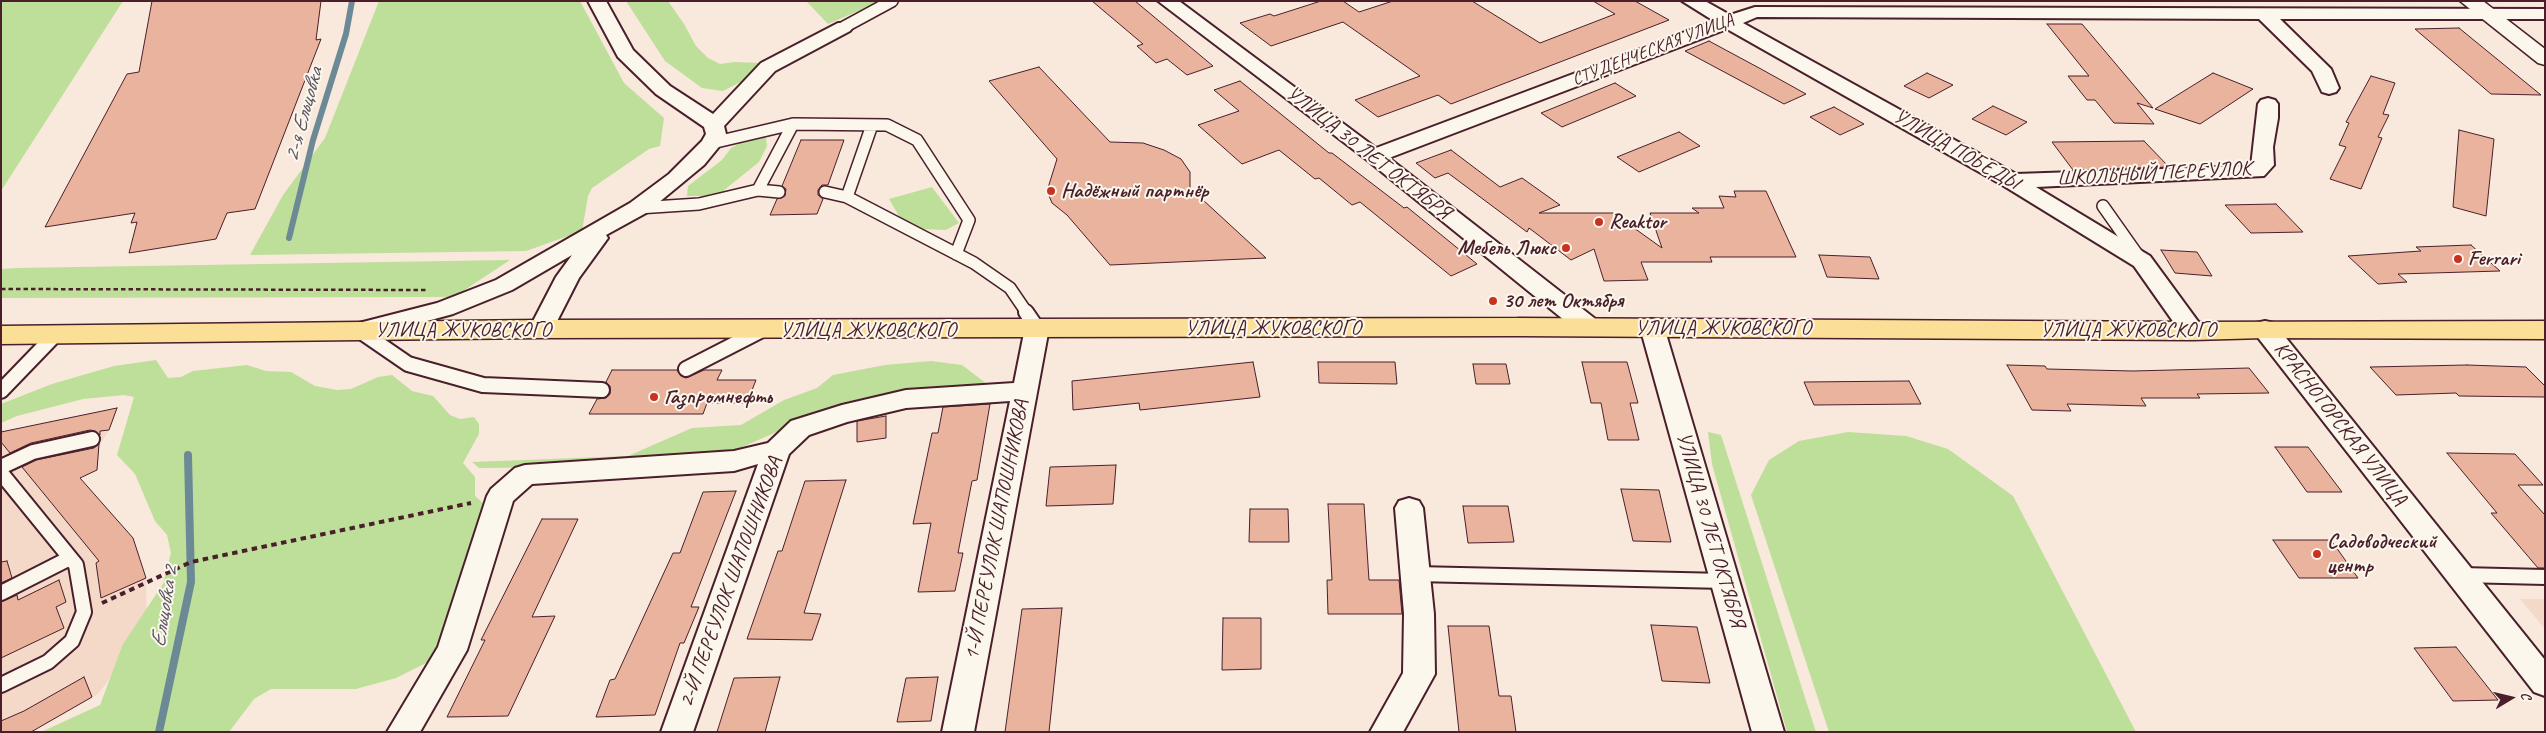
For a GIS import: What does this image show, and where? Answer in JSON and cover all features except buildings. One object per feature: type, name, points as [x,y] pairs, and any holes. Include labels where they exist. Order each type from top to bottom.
[{"type":"main road","name":"УЛИЦА ЖУКОВСКОГО","points":[[1,335],[541,329],[1037,328],[1652,327],[2193,331],[2265,329],[2545,330]]},
{"type":"street","points":[[597,1],[625,53],[663,90],[698,111],[713,134]]},
{"type":"street","name":"УЛИЦА 30 ЛЕТ ОКТЯБРЯ","points":[[1167,1],[1374,156],[1589,327]]},
{"type":"street","name":"УЛИЦА ПОБЕДЫ","points":[[1690,1],[2012,181],[2142,261],[2193,331]]},
{"type":"street","points":[[2478,7],[2545,59]]},
{"type":"street","name":"СТУДЕНЧЕСКАЯ УЛИЦА","points":[[1374,156],[1755,12],[2265,14],[2478,7],[2545,14]]},
{"type":"street","points":[[2265,14],[2321,69],[2329,88]]},
{"type":"street","points":[[360,331],[445,309],[504,285],[606,229],[677,179],[697,161],[713,134],[768,67],[844,27]]},
{"type":"street","name":"ШКОЛЬНЫЙ ПЕРЕУЛОК","points":[[2012,181],[2257,172],[2263,165],[2268,104]]},
{"type":"street","points":[[541,329],[568,277],[589,246],[606,229]]},
{"type":"street","name":"УЛИЦА 30 ЛЕТ ОКТЯБРЯ","points":[[1652,327],[1768,732]]},
{"type":"street","name":"1-Й ПЕРЕУЛОК ШАПОШНИКОВА","points":[[958,732],[1037,328]]},
{"type":"street","name":"КРАСНОГОРСКАЯ УЛИЦА","points":[[2265,329],[2545,684]]},
{"type":"street","name":"2-Й ПЕРЕУЛОК ШАПОШНИКОВА","points":[[677,732],[777,450],[800,428],[842,414],[906,399],[1025,391]]},
{"type":"street","points":[[403,732],[452,650],[500,496],[525,475],[638,469],[734,461],[777,450]]},
{"type":"street","points":[[1386,732],[1419,674],[1419,614],[1409,508]]},
{"type":"lane","points":[[844,27],[892,1]]},
{"type":"lane","points":[[758,190],[793,124]]},
{"type":"lane","points":[[713,134],[793,124],[887,125],[917,140],[969,220],[956,254]]},
{"type":"lane","points":[[847,197],[872,125]]},
{"type":"lane","points":[[638,208],[699,204],[758,190],[779,192]]},
{"type":"lane","points":[[825,192],[847,197],[974,263],[1010,288],[1037,328]]},
{"type":"lane","points":[[2103,206],[2142,261]]},
{"type":"lane","points":[[686,370],[762,330]]},
{"type":"lane","points":[[360,331],[408,364],[483,385],[602,390]]},
{"type":"lane","points":[[1,391],[55,335]]},
{"type":"lane","points":[[1,468],[33,452],[92,439]]},
{"type":"lane","points":[[1,473],[76,565],[84,612],[72,641],[48,662],[1,685]]},
{"type":"lane","points":[[1,593],[70,558]]},
{"type":"lane","points":[[1416,574],[1725,581]]},
{"type":"lane","points":[[2459,575],[2545,577]]},
{"type":"path","points":[[1,289],[434,290]]},
{"type":"path","points":[[84,612],[191,562],[500,496]]},
{"type":"shaded area","points":[[117,408],[109,430],[99,446],[97,470],[80,478],[133,538],[146,578],[147,630],[98,694],[31,732],[1,732],[1,432]]},
{"type":"shaded area","points":[[2520,599],[2545,599],[2545,629]]},
{"type":"green space","points":[[1,1],[123,1],[1,191]]},
{"type":"green space","points":[[379,1],[580,1],[624,83],[664,118],[660,146],[649,149],[592,188],[588,196],[582,231],[526,251],[250,255],[283,195],[325,138]]},
{"type":"green space","points":[[626,1],[668,1],[696,46],[708,58],[720,64],[734,62],[761,63],[756,74],[723,91],[702,88],[665,61]]},
{"type":"green space","points":[[806,1],[881,1],[828,24]]},
{"type":"green space","points":[[766,137],[767,146],[759,162],[723,191],[705,196],[687,196],[688,186],[722,160],[731,148],[742,142]]},
{"type":"green space","points":[[932,187],[959,223],[946,230],[921,229],[903,223],[889,199]]},
{"type":"green space","points":[[510,260],[454,297],[1,298],[1,269]]},
{"type":"green space","points":[[156,360],[168,378],[181,377],[193,371],[247,365],[266,371],[291,372],[315,386],[337,390],[351,389],[378,377],[392,375],[412,391],[433,396],[450,415],[460,419],[474,417],[479,424],[479,434],[463,463],[475,477],[475,496],[483,503],[452,650],[396,678],[356,689],[271,689],[254,699],[229,732],[41,732],[100,705],[123,644],[163,584],[171,553],[167,535],[155,521],[135,474],[117,455],[134,397],[124,395],[83,399],[17,416],[1,423],[1,404],[52,384],[114,366]]},
{"type":"green space","points":[[931,361],[962,365],[987,384],[974,390],[955,392],[930,388],[893,392],[827,410],[724,455],[579,467],[479,468],[472,462],[628,456],[692,428],[741,425],[784,400],[817,388],[833,375],[885,365]]},
{"type":"green space","points":[[1708,432],[1721,435],[1816,732],[1787,732],[1712,464]]},
{"type":"green space","points":[[1848,432],[1906,436],[1948,449],[2013,496],[2136,732],[1829,732],[1751,495],[1769,460],[1799,441]]},
{"type":"waterway","name":"2-я Ельцовка","points":[[289,238],[313,140],[346,34],[352,1]]},
{"type":"waterway","name":"Ельцовка 2","points":[[159,732],[191,582],[188,455]]},
{"type":"place","name":"Надёжный партнёр","points":[[1051,191]]},
{"type":"place","name":"Reaktor","points":[[1599,222]]},
{"type":"place","name":"Мебель Люкс","points":[[1566,248]]},
{"type":"place","name":"Ferrari","points":[[2458,259]]},
{"type":"place","name":"30 лет Октября","points":[[1493,301]]},
{"type":"place","name":"Газпромнефть","points":[[654,397]]},
{"type":"place","name":"Садоводческий центр","points":[[2317,554]]}]
